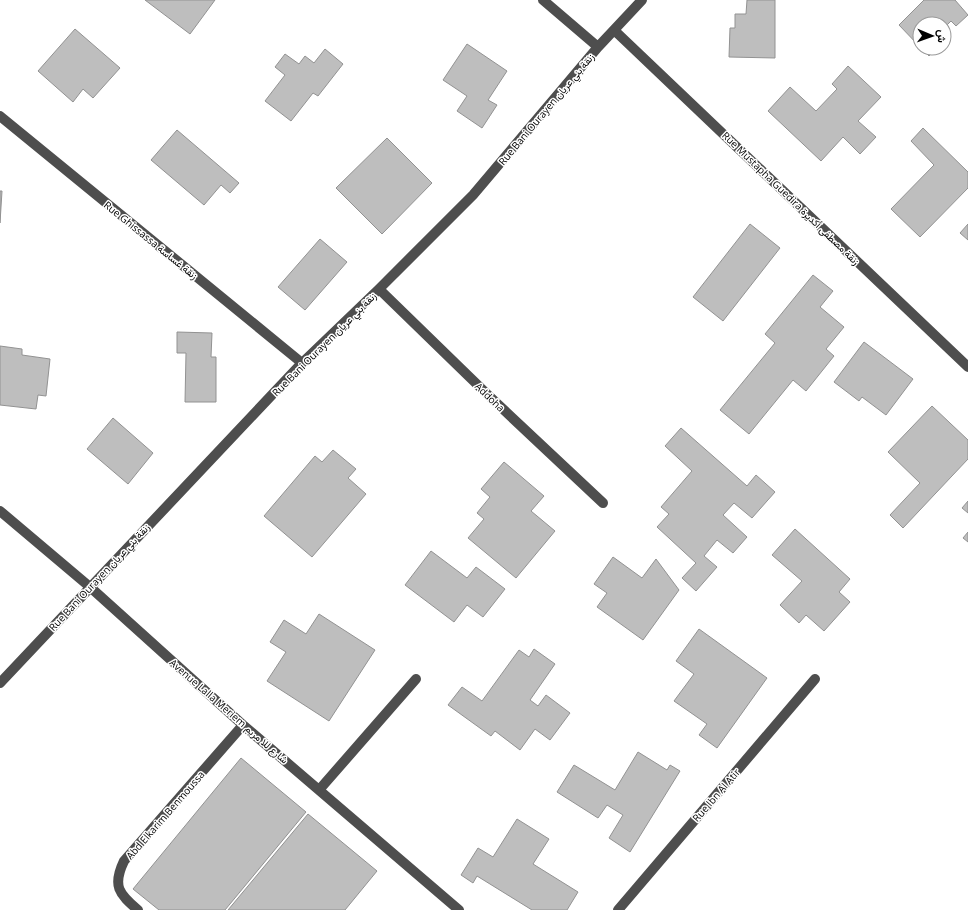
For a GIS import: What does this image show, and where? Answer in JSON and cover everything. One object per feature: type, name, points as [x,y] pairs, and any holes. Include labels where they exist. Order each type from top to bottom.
[{"type":"street","points":[[543,0],[598,47]]},
{"type":"street","name":"Rue Bani Ourayen زنقة بني عريان","points":[[0,683],[302,363],[473,195],[598,47],[642,0]]},
{"type":"street","name":"Rue Mustapha Guedira زنقة مصطفى أكديرة","points":[[614,30],[968,367]]},
{"type":"street","name":"Rue Ghissassa زنقة غساسة","points":[[0,116],[302,363]]},
{"type":"street","name":"Addoha","points":[[379,289],[488,395],[603,503]]},
{"type":"street","name":"Avenue Lalla Meriem شارع للا مريم","points":[[0,511],[90,587],[243,725],[459,910]]},
{"type":"street","points":[[319,790],[416,679]]},
{"type":"street","name":"Rue Ibn Al Atir","points":[[618,910],[815,679]]},
{"type":"street","name":"Abd Elkarim Benmoussa","points":[[138,910],[120,893],[118,886],[120,870],[124,861],[243,725]]},
{"type":"building","points":[[145,0],[215,0],[190,34]]},
{"type":"building","points":[[747,0],[775,0],[775,58],[729,57],[730,28],[735,28],[735,14],[746,14]]},
{"type":"building","points":[[924,0],[955,0],[968,15],[956,26],[952,22],[952,16],[912,16],[912,39],[899,25]]},
{"type":"building","points":[[75,29],[120,68],[93,98],[83,89],[73,102],[38,71]]},
{"type":"building","points":[[467,44],[507,71],[488,100],[497,105],[482,128],[457,111],[467,96],[443,80]]},
{"type":"building","points":[[325,49],[343,64],[318,96],[313,93],[291,121],[265,101],[285,75],[275,67],[285,54],[299,64],[305,56],[314,63]]},
{"type":"building","points":[[848,66],[881,97],[858,121],[876,137],[860,154],[843,137],[821,161],[768,111],[790,87],[816,111],[837,89],[832,84]]},
{"type":"building","points":[[923,128],[968,172],[968,188],[920,237],[891,209],[934,165],[911,141]]},
{"type":"building","points":[[177,130],[239,183],[230,193],[221,185],[204,205],[151,160]]},
{"type":"building","points":[[387,138],[432,183],[382,234],[336,188]]},
{"type":"building","points":[[0,191],[2,191],[0,223]]},
{"type":"building","points":[[750,224],[780,248],[723,321],[693,297]]},
{"type":"building","points":[[968,224],[968,240],[960,233]]},
{"type":"building","points":[[320,239],[347,262],[305,310],[278,287]]},
{"type":"building","points":[[813,275],[833,291],[820,307],[844,327],[826,349],[834,356],[806,391],[793,380],[749,434],[720,410],[775,343],[765,334]]},
{"type":"building","points":[[177,332],[212,333],[211,357],[216,357],[216,402],[185,402],[186,353],[177,353]]},
{"type":"building","points":[[864,342],[913,379],[886,415],[862,397],[859,401],[834,382]]},
{"type":"building","points":[[0,346],[22,349],[22,355],[50,359],[46,396],[38,395],[36,409],[0,405]]},
{"type":"building","points":[[932,406],[968,440],[968,459],[903,528],[890,515],[920,483],[888,452]]},
{"type":"building","points":[[113,418],[153,453],[128,484],[87,449]]},
{"type":"building","points":[[681,428],[747,486],[756,475],[775,492],[752,518],[734,503],[723,515],[747,537],[733,553],[717,540],[704,556],[717,567],[696,591],[682,578],[696,563],[657,527],[669,514],[661,507],[692,471],[665,446]]},
{"type":"building","points":[[333,450],[356,469],[348,478],[366,494],[312,557],[264,516],[315,456],[322,462]]},
{"type":"building","points":[[504,462],[544,496],[531,511],[555,531],[516,578],[468,538],[484,519],[477,513],[490,497],[481,489]]},
{"type":"building","points":[[968,501],[968,513],[962,508]]},
{"type":"building","points":[[795,529],[850,579],[839,592],[850,602],[824,631],[806,615],[799,623],[780,605],[802,581],[772,555]]},
{"type":"building","points":[[968,532],[968,542],[963,538]]},
{"type":"building","points":[[431,551],[467,578],[476,567],[505,589],[483,617],[467,605],[454,622],[405,585]]},
{"type":"building","points":[[613,557],[642,578],[656,559],[679,590],[643,640],[597,607],[607,593],[594,584]]},
{"type":"building","points":[[319,614],[375,650],[329,721],[267,681],[286,652],[270,642],[284,620],[306,634]]},
{"type":"building","points":[[699,629],[767,678],[717,748],[699,735],[707,724],[674,701],[694,674],[676,661]]},
{"type":"building","points":[[534,649],[555,664],[530,700],[538,706],[546,695],[570,713],[550,740],[535,729],[520,750],[495,731],[491,736],[448,705],[462,687],[482,701],[519,650],[529,657]]},
{"type":"building","points":[[638,752],[667,770],[670,765],[680,771],[630,852],[609,838],[623,815],[607,805],[598,818],[557,792],[574,765],[615,790]]},
{"type":"building","points":[[241,758],[306,812],[225,910],[159,910],[133,889]]},
{"type":"building","points":[[308,814],[377,871],[345,910],[228,910]]},
{"type":"building","points":[[517,819],[549,839],[533,864],[578,892],[567,910],[532,910],[477,876],[473,883],[461,875],[478,848],[493,857]]}]
